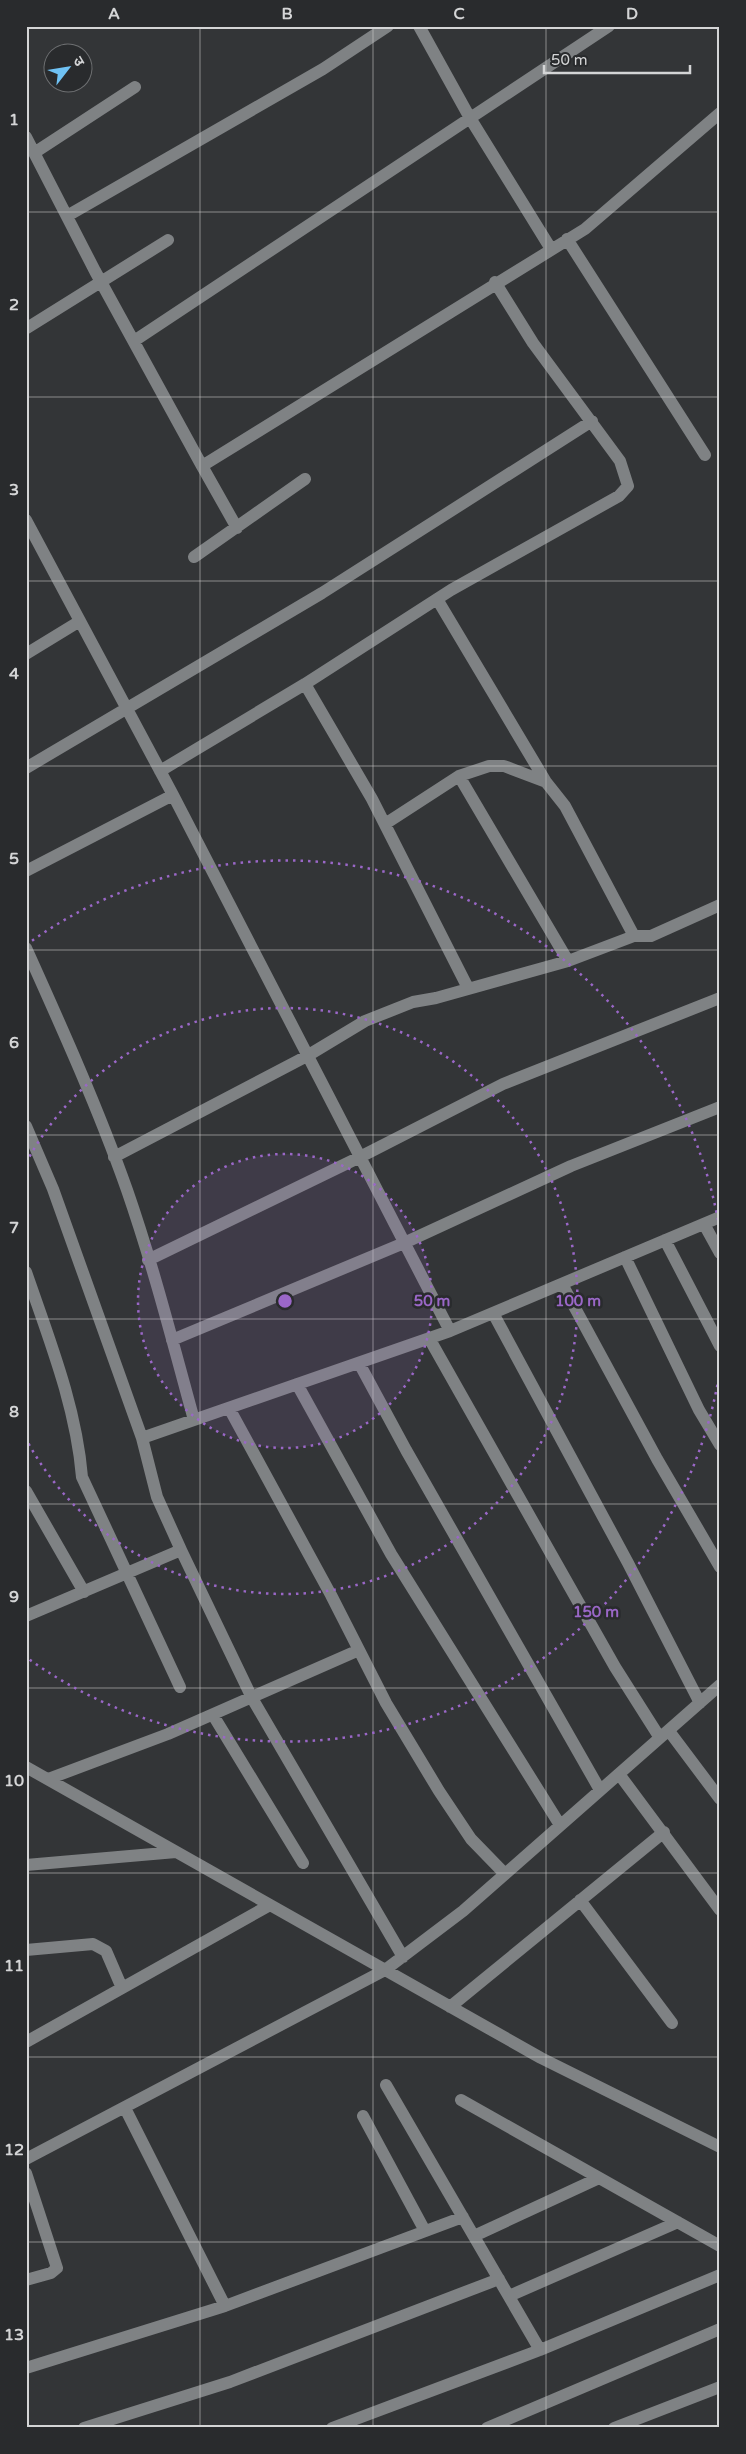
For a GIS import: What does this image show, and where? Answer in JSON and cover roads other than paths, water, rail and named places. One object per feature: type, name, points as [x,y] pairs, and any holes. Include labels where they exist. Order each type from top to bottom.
[{"type":"street","points":[[67,216],[315,74],[388,26]]},
{"type":"street","points":[[419,26],[470,118],[551,249]]},
{"type":"street","points":[[134,341],[609,26]]},
{"type":"street","points":[[34,153],[135,87]]},
{"type":"street","points":[[202,466],[495,282],[585,229],[720,113]]},
{"type":"street","points":[[26,137],[101,281],[237,528]]},
{"type":"street","points":[[27,328],[168,240]]},
{"type":"street","points":[[567,240],[705,456]]},
{"type":"street","points":[[160,771],[305,684],[437,599],[619,496],[628,486],[626,474],[620,461],[533,343],[495,282]]},
{"type":"street","points":[[26,768],[322,593],[592,421]]},
{"type":"street","points":[[194,557],[305,479]]},
{"type":"street","points":[[26,520],[173,795],[450,1332]]},
{"type":"street","points":[[437,599],[546,782],[565,806],[634,936]]},
{"type":"street","points":[[26,654],[80,621]]},
{"type":"street","points":[[305,684],[385,824],[468,988]]},
{"type":"street","points":[[385,824],[459,776],[489,766],[504,766],[546,782]]},
{"type":"street","points":[[459,776],[568,961]]},
{"type":"street","points":[[26,871],[173,795]]},
{"type":"street","points":[[114,1157],[307,1056],[365,1021],[413,1002],[436,998],[568,961],[634,936],[651,936],[720,905]]},
{"type":"street","points":[[26,948],[72,1051],[114,1157],[148,1260],[194,1420]]},
{"type":"street","points":[[148,1260],[360,1157],[503,1084],[720,998]]},
{"type":"street","points":[[172,1340],[404,1243],[571,1166],[720,1107]]},
{"type":"street","points":[[26,1126],[53,1189],[142,1438],[157,1497],[252,1698],[403,1956]]},
{"type":"street","points":[[142,1438],[450,1332],[720,1217]]},
{"type":"street","points":[[704,1224],[720,1253]]},
{"type":"street","points":[[665,1240],[720,1346]]},
{"type":"street","points":[[625,1257],[699,1410],[720,1445]]},
{"type":"street","points":[[26,1272],[73,1412],[80,1443],[82,1477],[180,1687]]},
{"type":"street","points":[[562,1284],[657,1459],[720,1567]]},
{"type":"street","points":[[493,1313],[628,1563],[700,1704]]},
{"type":"street","points":[[430,1338],[605,1650],[664,1734],[720,1800]]},
{"type":"street","points":[[359,1363],[406,1450],[600,1790]]},
{"type":"street","points":[[297,1384],[392,1554],[560,1825]]},
{"type":"street","points":[[229,1408],[386,1703],[438,1791],[471,1839],[505,1874]]},
{"type":"street","points":[[26,1491],[84,1592]]},
{"type":"street","points":[[26,1616],[182,1550]]},
{"type":"street","points":[[26,1779],[44,1777],[168,1734],[359,1650]]},
{"type":"street","points":[[26,2160],[385,1970],[463,1911],[664,1734],[718,1689]]},
{"type":"street","points":[[213,1715],[303,1863]]},
{"type":"street","points":[[26,1767],[541,2058],[720,2147]]},
{"type":"street","points":[[619,1774],[664,1832],[720,1910]]},
{"type":"street","points":[[450,2007],[664,1832]]},
{"type":"street","points":[[26,1865],[176,1852]]},
{"type":"street","points":[[580,1900],[672,2022]]},
{"type":"street","points":[[26,2042],[270,1905]]},
{"type":"street","points":[[26,1950],[93,1944],[106,1951],[122,1988]]},
{"type":"street","points":[[386,2085],[540,2350]]},
{"type":"street","points":[[460,2100],[720,2246]]},
{"type":"street","points":[[125,2108],[225,2306]]},
{"type":"street","points":[[363,2116],[425,2231]]},
{"type":"street","points":[[26,2173],[31,2198],[57,2268],[51,2273],[26,2280]]},
{"type":"street","points":[[474,2236],[600,2178]]},
{"type":"street","points":[[26,2368],[225,2306],[463,2217]]},
{"type":"street","points":[[509,2296],[678,2222]]},
{"type":"street","points":[[332,2428],[540,2350],[720,2275]]},
{"type":"street","points":[[84,2428],[230,2382],[499,2279]]},
{"type":"street","points":[[487,2428],[720,2329]]},
{"type":"street","points":[[614,2428],[720,2387]]}]
